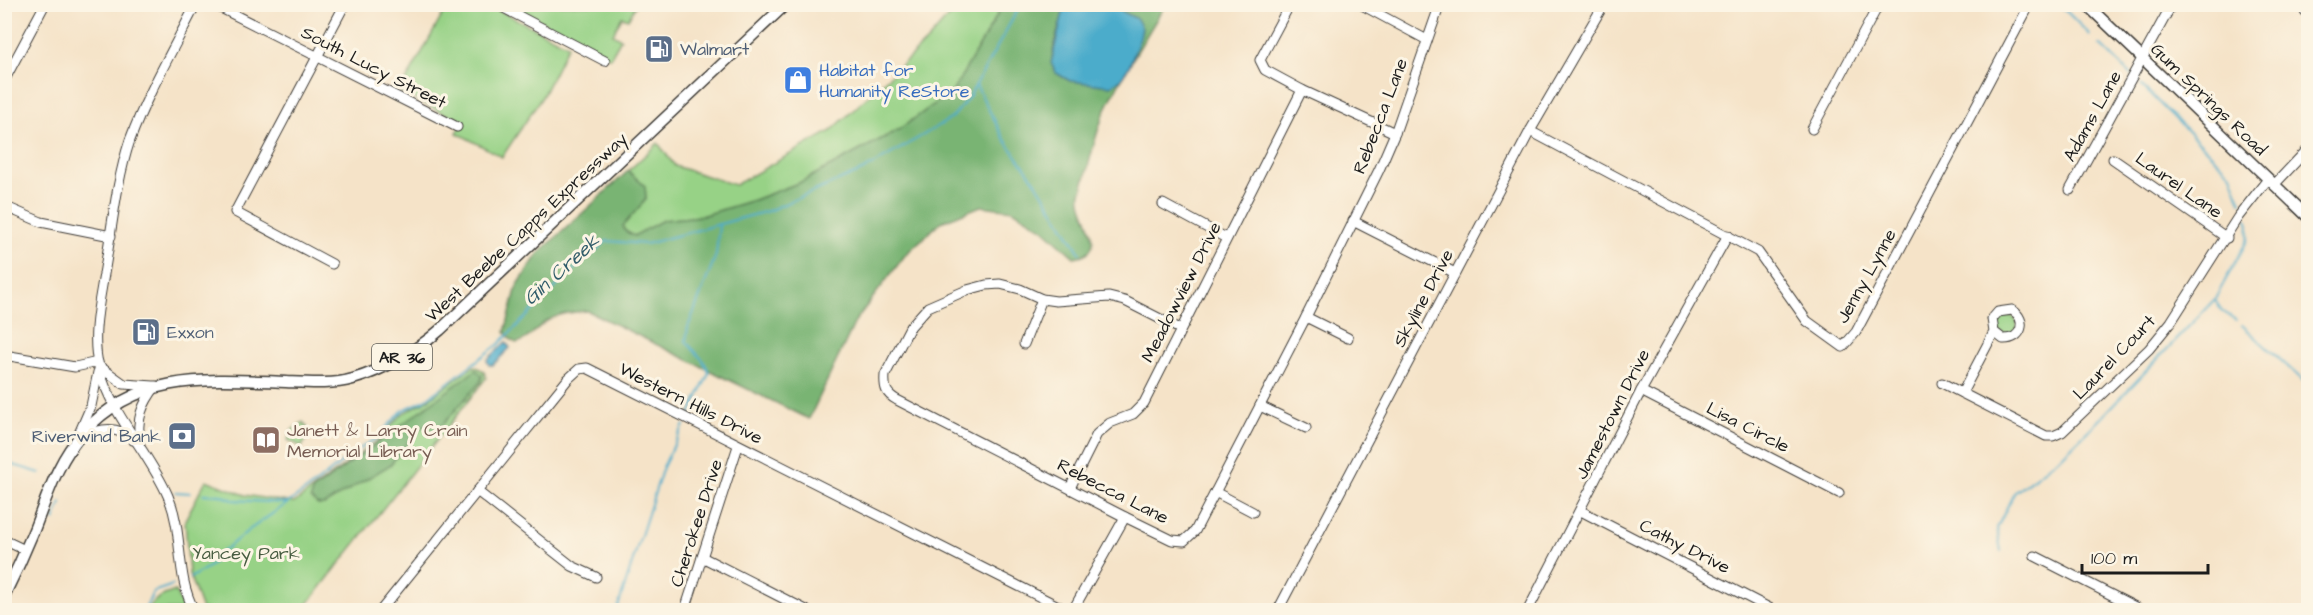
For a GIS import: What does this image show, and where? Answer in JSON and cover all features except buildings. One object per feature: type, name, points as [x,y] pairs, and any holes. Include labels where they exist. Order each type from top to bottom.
[{"type":"main road","name":"West Beebe Capps Expressway","points":[[4,596],[60,468],[74,443],[93,423],[115,406],[156,386],[207,379],[319,384],[353,379],[407,355],[440,330],[786,4]]},
{"type":"main road","name":"Gum Springs Road","points":[[2086,4],[2308,216]]},
{"type":"street","points":[[4,81],[45,4]]},
{"type":"street","points":[[74,443],[91,406],[98,364],[97,322],[120,181],[130,140],[196,4]]},
{"type":"street","name":"South Lucy Street","points":[[213,4],[457,126]]},
{"type":"street","points":[[332,264],[235,212],[345,4]]},
{"type":"street","points":[[496,4],[605,61]]},
{"type":"street","points":[[1290,4],[1260,60],[1265,70],[1302,90],[1395,133]]},
{"type":"street","points":[[1360,4],[1427,40]]},
{"type":"street","name":"Rebecca Lane","points":[[1180,329],[1125,301],[1109,297],[1056,301],[1042,299],[1000,284],[967,290],[928,307],[910,327],[885,375],[884,384],[891,396],[1125,517],[1172,540],[1184,541],[1195,531],[1260,406],[1395,133],[1440,4]]},
{"type":"street","name":"Skyline Drive","points":[[1278,610],[1530,131],[1604,4]]},
{"type":"street","points":[[1812,129],[1879,4]]},
{"type":"street","name":"Jenny Lynne","points":[[1530,131],[1758,252],[1807,321],[1844,347],[1856,332],[2030,4]]},
{"type":"street","name":"Adams Lane","points":[[2070,190],[2172,4]]},
{"type":"street","points":[[2299,4],[2308,14]]},
{"type":"street","name":"Meadowview Drive","points":[[1070,488],[1097,434],[1110,423],[1133,414],[1144,403],[1302,90]]},
{"type":"street","name":"Laurel Court","points":[[1942,383],[2046,436],[2054,436],[2062,432],[2149,349],[2177,315],[2238,217],[2271,182],[2308,149]]},
{"type":"street","name":"Laurel Lane","points":[[2113,159],[2227,238]]},
{"type":"street","points":[[1163,204],[1226,238]]},
{"type":"street","points":[[4,206],[41,222],[111,236]]},
{"type":"street","points":[[1353,220],[1455,273]]},
{"type":"street","name":"Jamestown Drive","points":[[1528,610],[1641,391],[1728,235]]},
{"type":"street","points":[[1024,344],[1042,299]]},
{"type":"street","points":[[1306,317],[1348,338]]},
{"type":"street","points":[[1962,393],[1994,332]]},
{"type":"street","points":[[4,355],[75,367],[98,364],[124,384],[140,387],[156,386]]},
{"type":"street","points":[[98,364],[115,406],[168,494],[174,512],[183,584],[194,610]]},
{"type":"street","name":"Western Hills Drive","points":[[381,610],[568,379],[579,369],[587,368],[1066,610]]},
{"type":"street","points":[[142,450],[138,433],[139,415],[156,386]]},
{"type":"street","name":"Lisa Circle","points":[[1641,391],[1839,492]]},
{"type":"street","points":[[1260,406],[1305,428]]},
{"type":"street","points":[[74,443],[92,432],[114,429],[129,435],[142,450]]},
{"type":"street","name":"Cherokee Drive","points":[[685,610],[738,446]]},
{"type":"street","points":[[477,491],[572,566],[596,577]]},
{"type":"street","points":[[1215,492],[1253,512]]},
{"type":"street","name":"Cathy Drive","points":[[1581,511],[1773,610]]},
{"type":"street","points":[[1073,610],[1125,517]]},
{"type":"street","points":[[4,540],[25,550]]},
{"type":"street","points":[[2035,556],[2141,610]]},
{"type":"street","points":[[702,557],[806,610]]},
{"type":"green space","points":[[448,5],[488,5],[568,45],[542,97],[502,157],[457,133],[460,121],[400,92]]},
{"type":"green space","points":[[509,5],[636,5],[628,19],[622,17],[613,34],[621,39],[610,58]]},
{"type":"green space","points":[[959,5],[1003,5],[953,91],[898,130],[801,182],[754,200],[701,216],[663,220],[634,236],[625,231],[623,226],[625,222],[646,199],[645,186],[628,171],[658,143],[675,166],[735,185],[831,131],[928,40]]},
{"type":"green space","points":[[1003,5],[1068,5],[1057,35],[1052,61],[1056,71],[1070,81],[1137,19],[1110,5],[1165,5],[1120,82],[1099,128],[1081,193],[1081,201],[1093,239],[1092,247],[1086,254],[1074,257],[1042,228],[1013,210],[981,206],[941,222],[906,254],[856,320],[809,419],[588,311],[567,313],[552,318],[521,342],[516,343],[505,332],[517,286],[538,254],[628,171],[645,186],[646,199],[623,226],[625,231],[634,236],[663,220],[701,216],[754,200],[801,182],[898,130],[953,91]]},
{"type":"green space","points":[[2007,315],[2014,318],[2017,325],[2014,332],[2007,335],[2000,332],[1997,325],[2000,318]]},
{"type":"green space","name":"Yancey Park","points":[[474,366],[484,371],[486,378],[303,610],[202,610],[189,574],[185,520],[206,480],[245,495],[294,503],[377,441],[403,413],[426,401]]},
{"type":"green space","points":[[476,370],[482,375],[481,381],[438,430],[433,431],[426,426],[420,428],[390,465],[324,505],[318,505],[311,499],[312,491]]},
{"type":"green space","points":[[303,422],[310,431],[302,447],[288,440],[292,430]]},
{"type":"green space","points":[[175,591],[184,610],[149,610],[156,600]]},
{"type":"water","points":[[1068,4],[1110,5],[1137,19],[1142,28],[1129,67],[1121,79],[1111,86],[1070,81],[1056,73],[1051,63],[1063,12]]},
{"type":"water","points":[[506,342],[510,348],[493,365],[489,365],[488,359]]},
{"type":"waterway","name":"Gin Creek","points":[[190,578],[210,566],[223,551],[249,530],[376,438],[403,410],[425,400],[499,344],[576,267],[607,241],[646,244],[768,211],[864,170],[952,118],[969,97],[1021,4]]},
{"type":"waterway","points":[[2059,4],[2090,35]]},
{"type":"waterway","points":[[2100,45],[2131,75]]},
{"type":"waterway","points":[[976,85],[1003,137],[1037,184],[1080,253]]},
{"type":"waterway","points":[[2141,85],[2231,174],[2241,202]]},
{"type":"waterway","points":[[2001,552],[1997,528],[2014,493],[2062,456],[2215,299],[2248,239],[2247,219]]},
{"type":"waterway","points":[[690,414],[709,373],[702,360],[686,341],[688,327],[716,255],[719,225]]},
{"type":"waterway","points":[[2215,299],[2222,311],[2236,320]]},
{"type":"waterway","points":[[2242,325],[2308,385]]},
{"type":"waterway","points":[[617,610],[663,467],[684,425]]},
{"type":"waterway","points":[[4,462],[40,473]]},
{"type":"waterway","points":[[176,492],[191,493]]},
{"type":"waterway","points":[[203,494],[221,495],[233,500],[286,503]]},
{"type":"waterway","points":[[54,520],[61,503]]},
{"type":"waterway","name":"Gin Creek","points":[[145,610],[153,592],[173,585]]},
{"type":"place","name":"Walmart","points":[[659,49]]},
{"type":"place","name":"Habitat for Humanity ReStore","points":[[798,80]]},
{"type":"place","name":"Exxon","points":[[146,332]]},
{"type":"place","name":"Riverwind Bank","points":[[182,436]]},
{"type":"place","name":"Janett & Larry Crain Memorial Library","points":[[266,440]]}]
